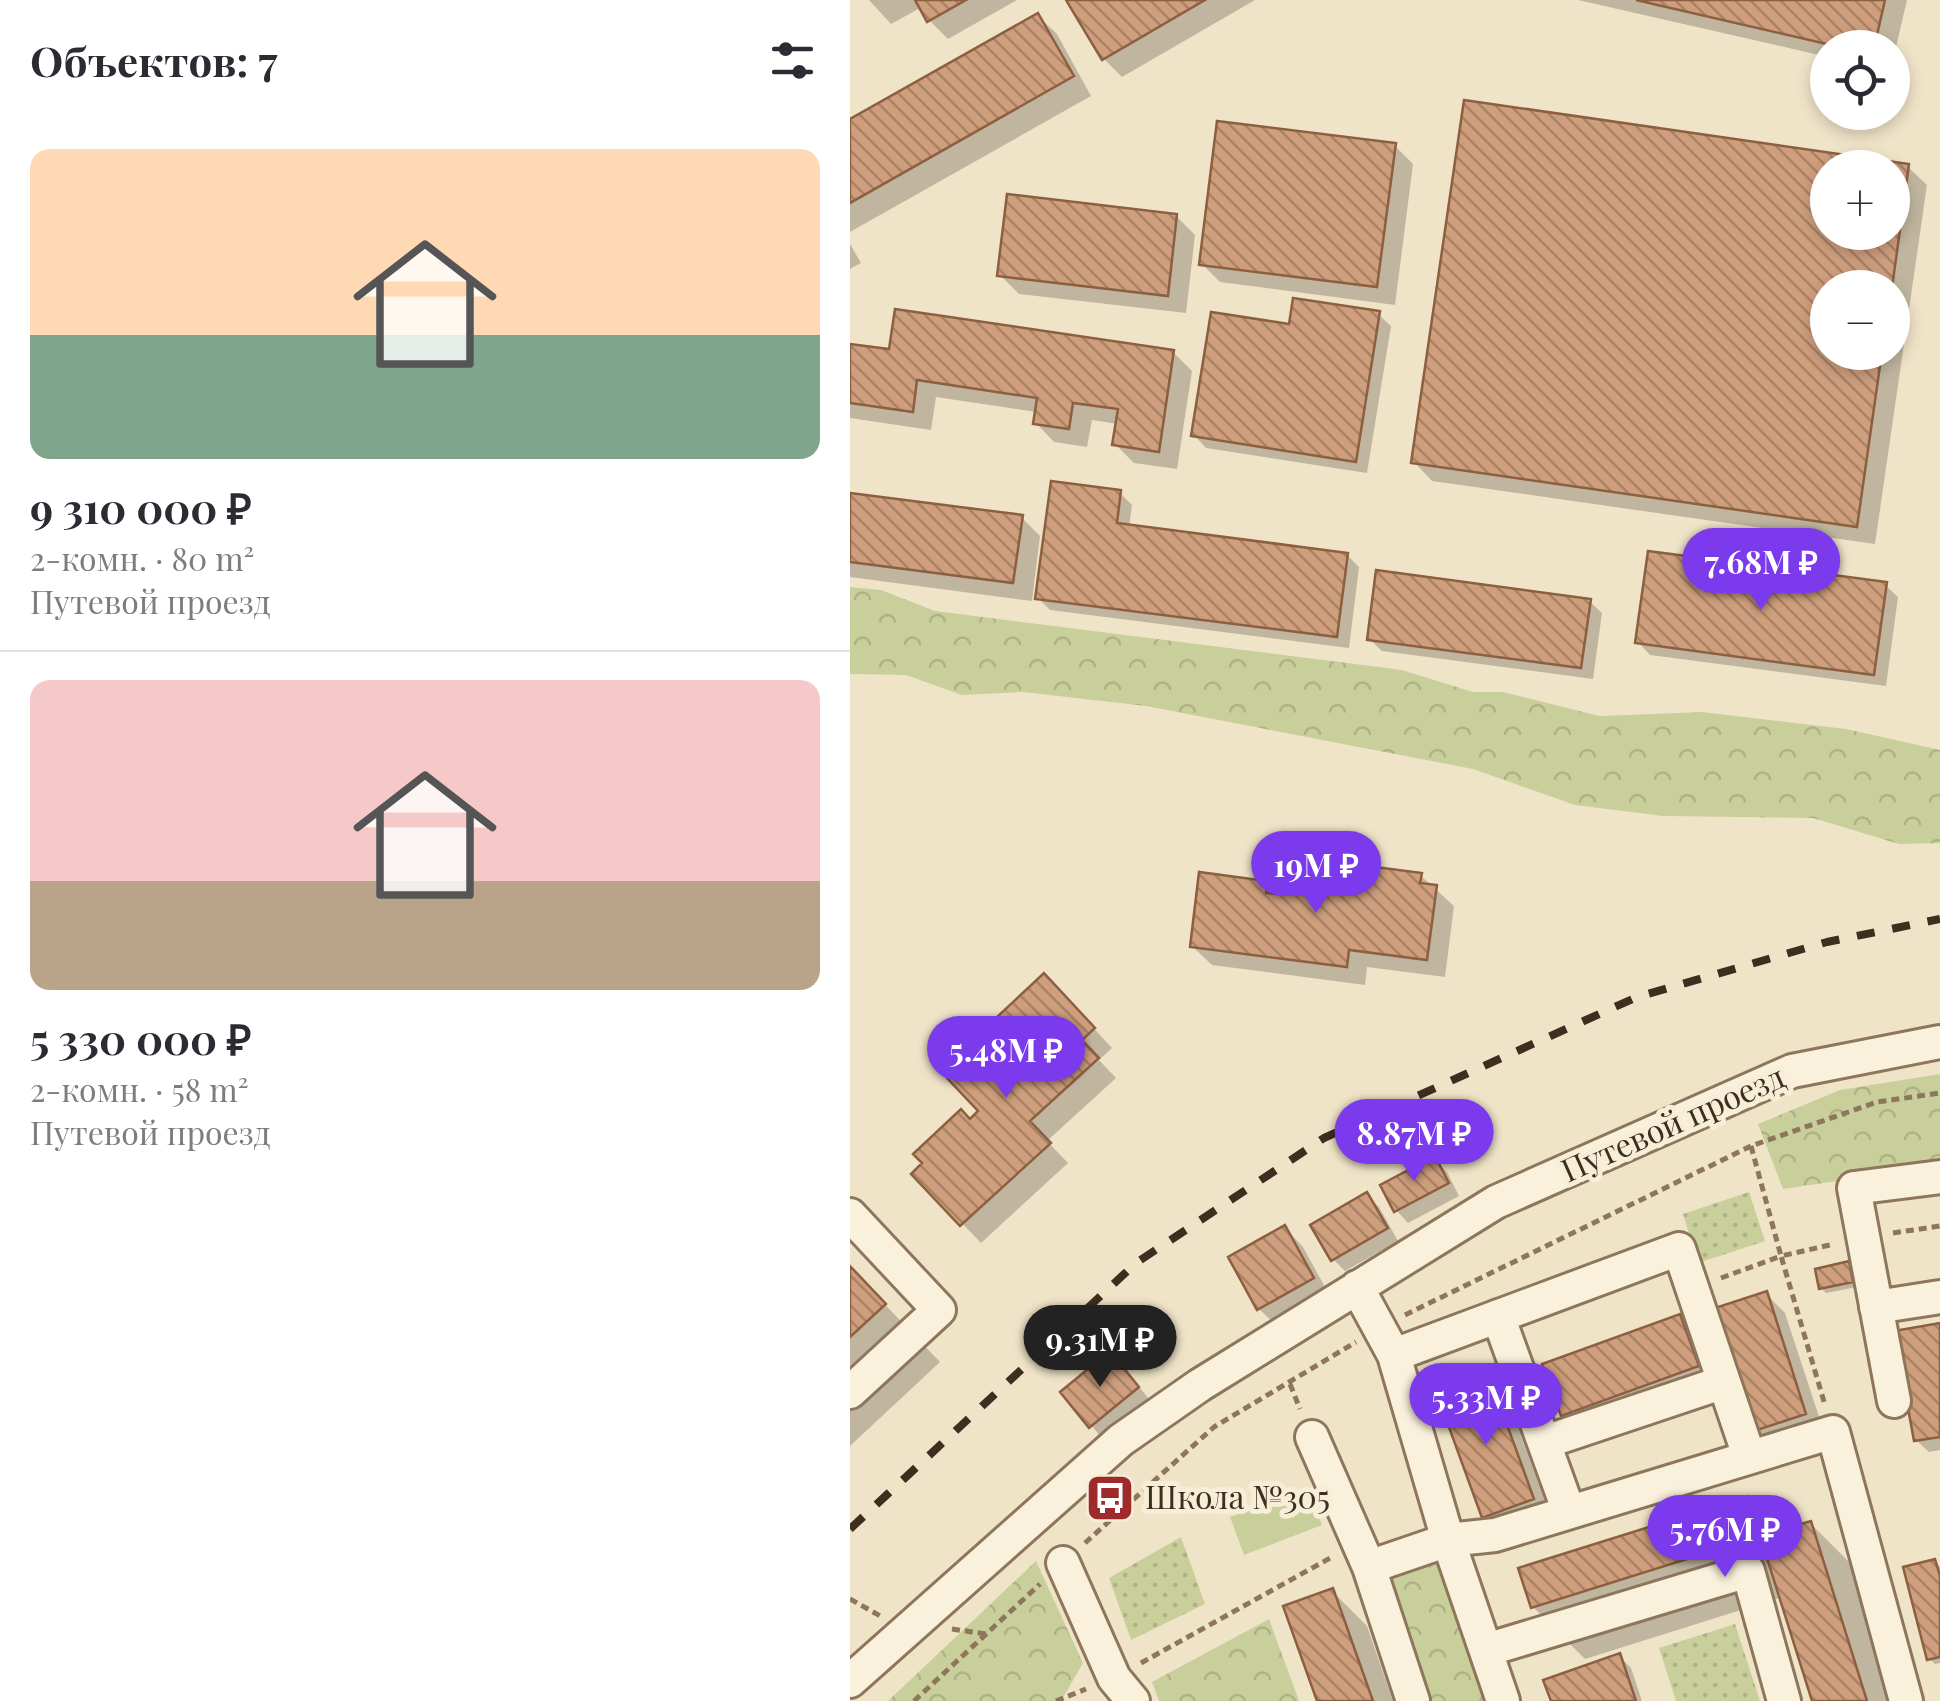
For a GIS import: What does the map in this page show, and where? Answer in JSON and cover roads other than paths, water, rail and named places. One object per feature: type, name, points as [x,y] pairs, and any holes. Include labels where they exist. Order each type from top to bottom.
[{"type":"street","name":"Путевой проезд","points":[[850,1682],[1121,1440],[1200,1385],[1496,1202],[1792,1071],[1940,1042]]},
{"type":"street","points":[[1894,1402],[1854,1188],[1940,1178]]},
{"type":"street","points":[[850,1215],[939,1310],[850,1392]]},
{"type":"street","points":[[1394,1355],[1679,1249],[1749,1456]]},
{"type":"street","points":[[1357,1286],[1394,1355],[1448,1540],[1503,1701]]},
{"type":"street","points":[[1876,1308],[1940,1297]]},
{"type":"street","points":[[1498,1316],[1569,1512]]},
{"type":"street","points":[[1545,1442],[1724,1382]]},
{"type":"street","points":[[1364,1555],[1495,1535],[1832,1432],[1906,1701]]},
{"type":"street","points":[[1312,1437],[1364,1555],[1413,1701]]},
{"type":"street","points":[[1063,1563],[1124,1689]]},
{"type":"street","points":[[1486,1650],[1748,1571],[1784,1701]]},
{"type":"railway","points":[[850,1529],[1136,1263],[1324,1138],[1637,997],[1827,942],[1940,919]]},
{"type":"place","name":"Школа №305","points":[[1110,1498]]}]
